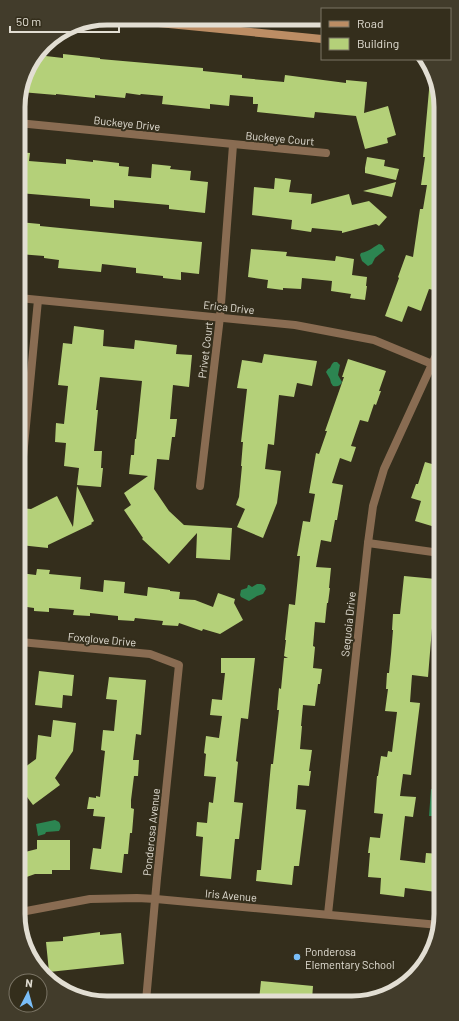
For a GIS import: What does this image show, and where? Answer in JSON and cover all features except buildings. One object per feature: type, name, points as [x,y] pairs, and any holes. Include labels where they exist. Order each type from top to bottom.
[{"type":"main road","points":[[179,25],[321,39]]},
{"type":"street","name":"Buckeye Drive","points":[[25,124],[233,145]]},
{"type":"street","name":"Buckeye Court","points":[[233,145],[326,153]]},
{"type":"street","name":"Privet Court","points":[[200,486],[220,317],[233,145]]},
{"type":"street","name":"Erica Drive","points":[[25,299],[296,325],[374,340],[432,364]]},
{"type":"street","points":[[25,436],[38,300]]},
{"type":"street","name":"Sequoia Drive","points":[[328,914],[373,506],[384,469],[434,360]]},
{"type":"street","points":[[368,543],[434,552]]},
{"type":"street","name":"Foxglove Drive","points":[[25,642],[150,654],[180,665]]},
{"type":"street","name":"Ponderosa Avenue","points":[[146,996],[180,665]]},
{"type":"street","name":"Iris Avenue","points":[[25,911],[90,899],[137,898],[433,924]]},
{"type":"shaded area","points":[[379,244],[382,245],[385,250],[375,258],[372,264],[368,266],[362,261],[360,255],[361,253]]},
{"type":"shaded area","points":[[334,362],[337,362],[340,365],[338,375],[342,382],[338,386],[333,386],[326,372]]},
{"type":"shaded area","points":[[257,584],[264,585],[266,589],[263,594],[249,601],[241,597],[241,590],[247,588],[248,585],[252,587]]},
{"type":"shaded area","points":[[431,789],[434,789],[434,816],[429,816]]},
{"type":"shaded area","points":[[55,820],[60,824],[59,831],[46,832],[45,834],[38,836],[36,824]]},
{"type":"place","name":"Ponderosa Elementary School","points":[[297,957]]}]
